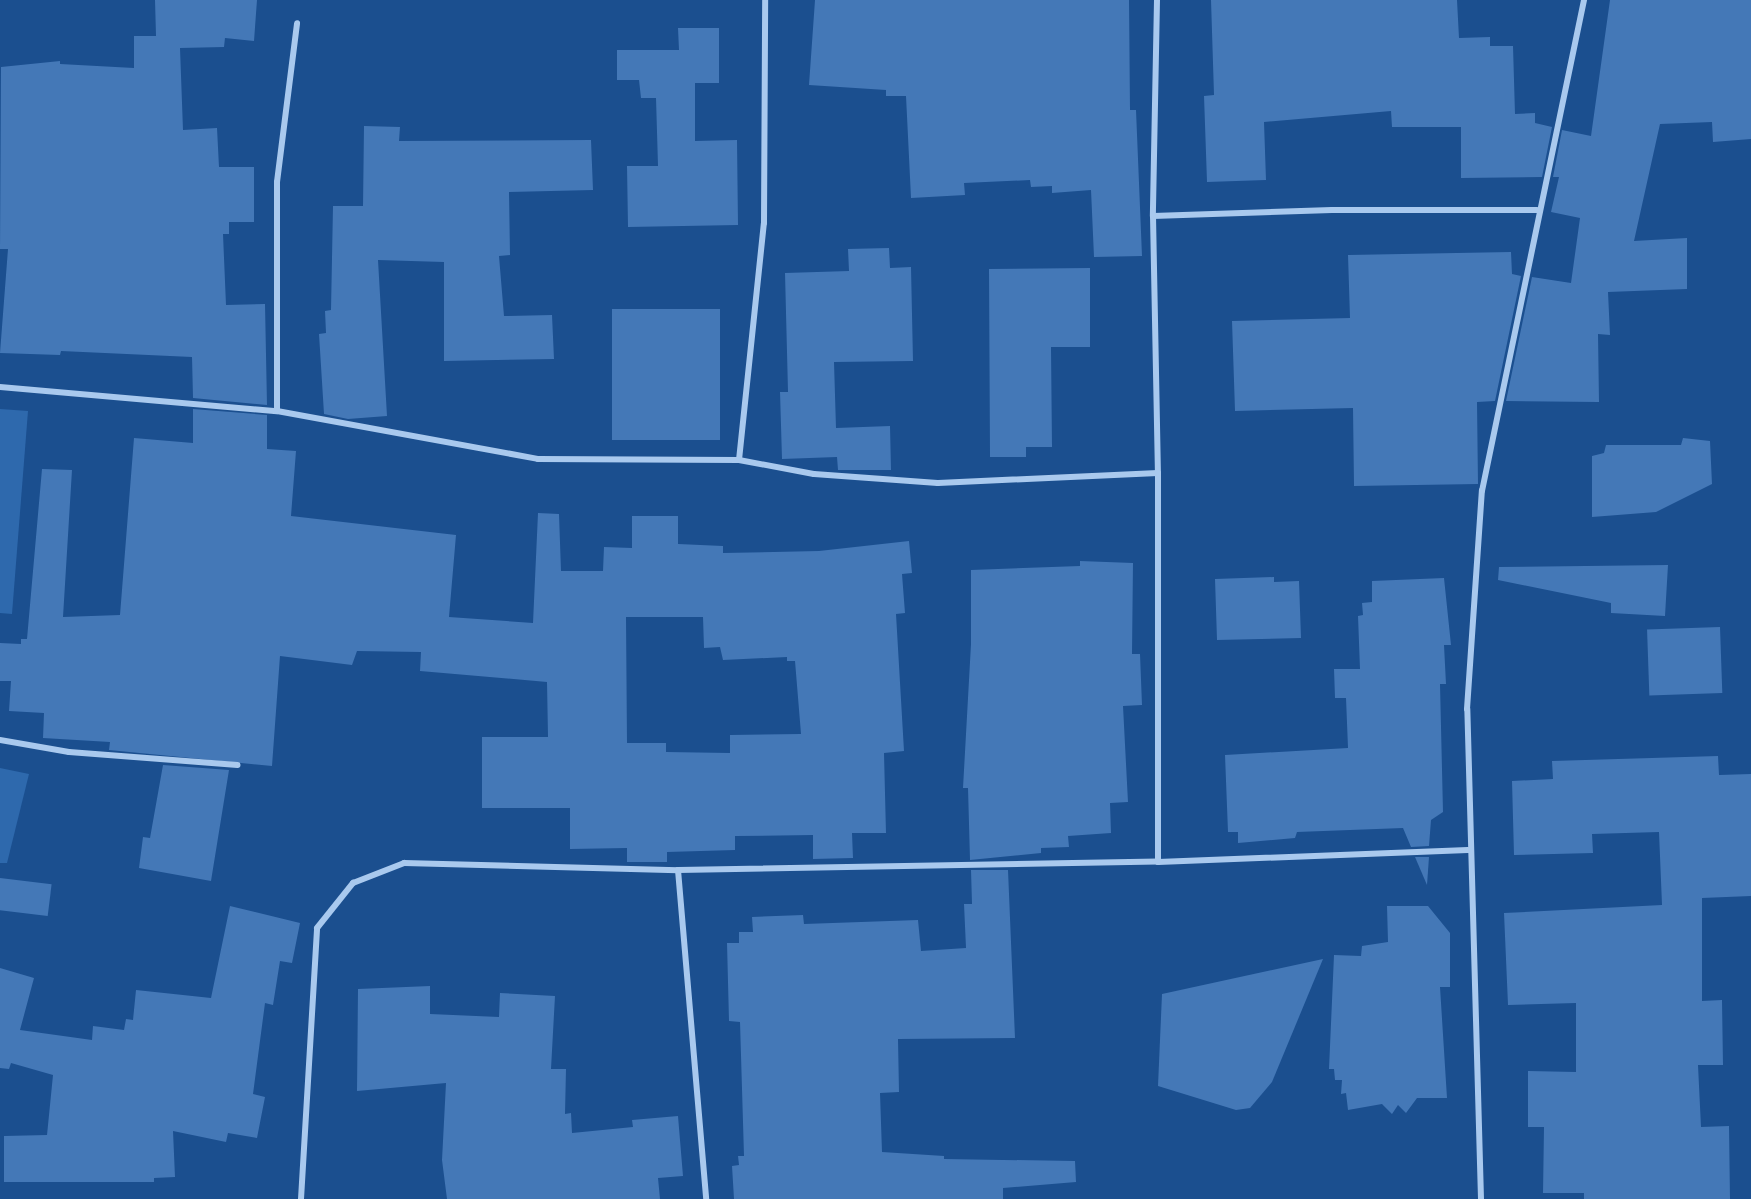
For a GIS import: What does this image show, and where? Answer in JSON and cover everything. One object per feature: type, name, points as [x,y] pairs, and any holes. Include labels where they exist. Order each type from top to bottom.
[{"type":"street","points":[[739,460],[764,223],[765,0]]},
{"type":"street","points":[[1157,0],[1153,216],[1158,473],[1158,862]]},
{"type":"street","points":[[1481,1199],[1468,850],[1467,709],[1482,491],[1537,210],[1584,0]]},
{"type":"street","points":[[277,411],[277,182],[297,23]]},
{"type":"street","points":[[1153,216],[1332,210],[1537,210]]},
{"type":"street","points":[[0,387],[277,411],[538,459],[739,460],[814,474],[938,483],[1158,473]]},
{"type":"street","points":[[0,740],[69,752],[238,765]]},
{"type":"street","points":[[301,1199],[317,928],[353,883],[404,863],[678,870],[1158,862],[1468,850]]},
{"type":"street","points":[[678,870],[706,1199]]},
{"type":"shaded area","points":[[0,409],[28,411],[12,614],[0,613]]},
{"type":"shaded area","points":[[0,768],[29,774],[7,863],[0,863]]},
{"type":"building","points":[[155,0],[257,0],[254,41],[225,38],[224,47],[180,48],[183,130],[217,128],[219,167],[254,167],[254,222],[229,222],[229,234],[223,234],[226,305],[265,304],[267,405],[193,398],[192,357],[61,351],[60,355],[0,353],[8,249],[0,249],[1,67],[60,61],[60,64],[134,68],[134,36],[156,36]]},
{"type":"building","points":[[815,0],[1129,0],[1130,110],[1136,110],[1142,256],[1094,257],[1091,190],[1052,193],[1052,186],[1031,187],[1030,180],[964,183],[965,195],[911,198],[906,96],[886,96],[886,90],[809,85]]},
{"type":"building","points":[[1211,0],[1457,0],[1459,38],[1490,37],[1490,46],[1513,46],[1515,114],[1535,113],[1535,123],[1552,127],[1542,177],[1461,178],[1461,127],[1392,127],[1391,111],[1264,122],[1266,180],[1207,182],[1204,96],[1214,95]]},
{"type":"building","points":[[1610,0],[1751,0],[1751,139],[1713,142],[1712,122],[1660,124],[1634,241],[1687,238],[1687,289],[1608,292],[1610,335],[1598,334],[1599,402],[1506,401],[1532,277],[1571,283],[1580,218],[1551,212],[1559,177],[1553,177],[1562,130],[1591,136]]},
{"type":"building","points":[[678,28],[719,28],[719,83],[695,83],[695,141],[737,140],[738,225],[628,227],[627,166],[658,166],[656,98],[641,98],[639,80],[617,80],[617,50],[679,50]]},
{"type":"building","points":[[364,126],[400,127],[399,141],[591,140],[593,190],[509,192],[510,255],[499,256],[504,316],[552,315],[554,359],[444,361],[444,262],[378,260],[387,416],[348,419],[324,414],[319,334],[326,333],[325,311],[331,310],[333,206],[363,206]]},
{"type":"building","points":[[889,248],[890,268],[911,267],[913,361],[834,362],[836,428],[890,426],[891,470],[838,470],[837,457],[782,459],[780,392],[788,392],[785,273],[849,271],[848,249]]},
{"type":"building","points":[[1511,252],[1512,274],[1521,276],[1495,401],[1477,402],[1478,484],[1354,486],[1353,408],[1235,411],[1232,321],[1350,318],[1348,255]]},
{"type":"building","points":[[1090,268],[1090,347],[1051,347],[1052,447],[1026,447],[1026,457],[990,457],[989,269]]},
{"type":"building","points":[[612,309],[720,309],[720,440],[612,440]]},
{"type":"building","points":[[193,409],[267,415],[267,449],[296,451],[291,516],[456,535],[449,617],[533,623],[538,513],[559,514],[561,571],[603,571],[604,547],[632,548],[632,516],[678,516],[678,544],[723,546],[723,553],[819,551],[909,541],[912,573],[902,574],[905,613],[896,614],[904,751],[884,753],[886,833],[852,833],[853,858],[813,859],[813,835],[735,836],[735,850],[667,852],[667,862],[627,862],[627,848],[570,849],[570,808],[482,808],[482,737],[548,737],[547,682],[420,671],[421,652],[357,651],[352,665],[280,656],[272,766],[109,750],[110,742],[43,738],[44,713],[9,711],[11,681],[0,681],[0,643],[21,644],[21,639],[27,639],[42,469],[72,470],[63,617],[120,615],[134,438],[193,443]],"holes":[[[626,617],[703,617],[704,648],[720,647],[723,660],[787,657],[787,661],[795,661],[801,734],[730,735],[730,753],[666,752],[666,743],[627,743]]]},
{"type":"building","points":[[1683,438],[1710,441],[1712,484],[1656,512],[1592,517],[1592,456],[1604,453],[1606,445],[1681,445]]},
{"type":"building","points":[[1080,561],[1133,563],[1132,654],[1140,654],[1142,705],[1123,706],[1128,802],[1110,803],[1111,833],[1068,836],[1069,847],[1041,848],[1041,853],[970,860],[968,788],[963,788],[971,644],[971,570],[1080,566]]},
{"type":"building","points":[[1668,565],[1665,616],[1611,613],[1611,603],[1498,580],[1499,567]]},
{"type":"building","points":[[1274,577],[1274,582],[1299,581],[1301,638],[1217,640],[1215,579]]},
{"type":"building","points":[[1444,578],[1451,645],[1444,645],[1446,684],[1440,684],[1443,812],[1431,820],[1429,846],[1411,847],[1403,828],[1297,832],[1295,838],[1238,843],[1238,832],[1228,832],[1225,755],[1348,748],[1346,698],[1335,698],[1334,669],[1360,669],[1358,616],[1363,615],[1362,603],[1372,602],[1372,581]]},
{"type":"building","points":[[1720,627],[1722,693],[1649,696],[1647,630]]},
{"type":"building","points":[[1718,756],[1719,775],[1751,774],[1751,896],[1702,898],[1702,1001],[1722,1000],[1723,1065],[1698,1065],[1701,1127],[1729,1126],[1730,1199],[1584,1199],[1584,1193],[1543,1193],[1544,1127],[1528,1127],[1528,1071],[1576,1072],[1576,1003],[1508,1005],[1504,913],[1662,905],[1659,832],[1592,834],[1593,853],[1514,855],[1512,781],[1553,779],[1552,761]]},
{"type":"building","points":[[163,765],[229,770],[211,881],[139,868],[143,837],[150,838]]},
{"type":"building","points":[[1415,857],[1429,857],[1427,885]]},
{"type":"building","points":[[971,870],[1008,870],[1015,1038],[898,1039],[899,1092],[880,1093],[882,1152],[944,1156],[944,1159],[1075,1161],[1076,1182],[1003,1188],[1003,1199],[734,1199],[732,1166],[739,1165],[738,1156],[744,1156],[740,1022],[729,1021],[727,943],[739,943],[739,932],[753,932],[752,917],[803,915],[804,924],[918,920],[921,951],[966,948],[964,904],[972,904]]},
{"type":"building","points":[[0,878],[52,884],[48,916],[0,910]]},
{"type":"building","points":[[230,906],[300,923],[292,963],[280,961],[273,1005],[265,1003],[253,1094],[265,1097],[257,1138],[228,1133],[226,1142],[173,1131],[175,1177],[154,1178],[154,1182],[4,1182],[4,1136],[47,1135],[53,1075],[11,1063],[9,1069],[0,1068],[0,968],[34,978],[20,1030],[92,1040],[93,1026],[124,1030],[126,1019],[133,1020],[136,990],[211,998]]},
{"type":"building","points":[[1387,906],[1428,906],[1450,933],[1450,987],[1440,987],[1447,1098],[1417,1098],[1406,1113],[1398,1105],[1392,1114],[1382,1104],[1348,1110],[1346,1093],[1341,1094],[1342,1080],[1335,1080],[1334,1069],[1329,1069],[1334,955],[1361,956],[1362,946],[1388,942]]},
{"type":"building","points":[[1323,959],[1272,1082],[1250,1108],[1236,1110],[1158,1086],[1162,994]]},
{"type":"building","points":[[430,986],[430,1014],[499,1017],[500,993],[555,996],[551,1069],[566,1069],[565,1114],[571,1113],[572,1133],[633,1127],[632,1120],[678,1116],[683,1176],[658,1178],[660,1199],[447,1199],[442,1160],[446,1083],[357,1091],[358,989]]}]
